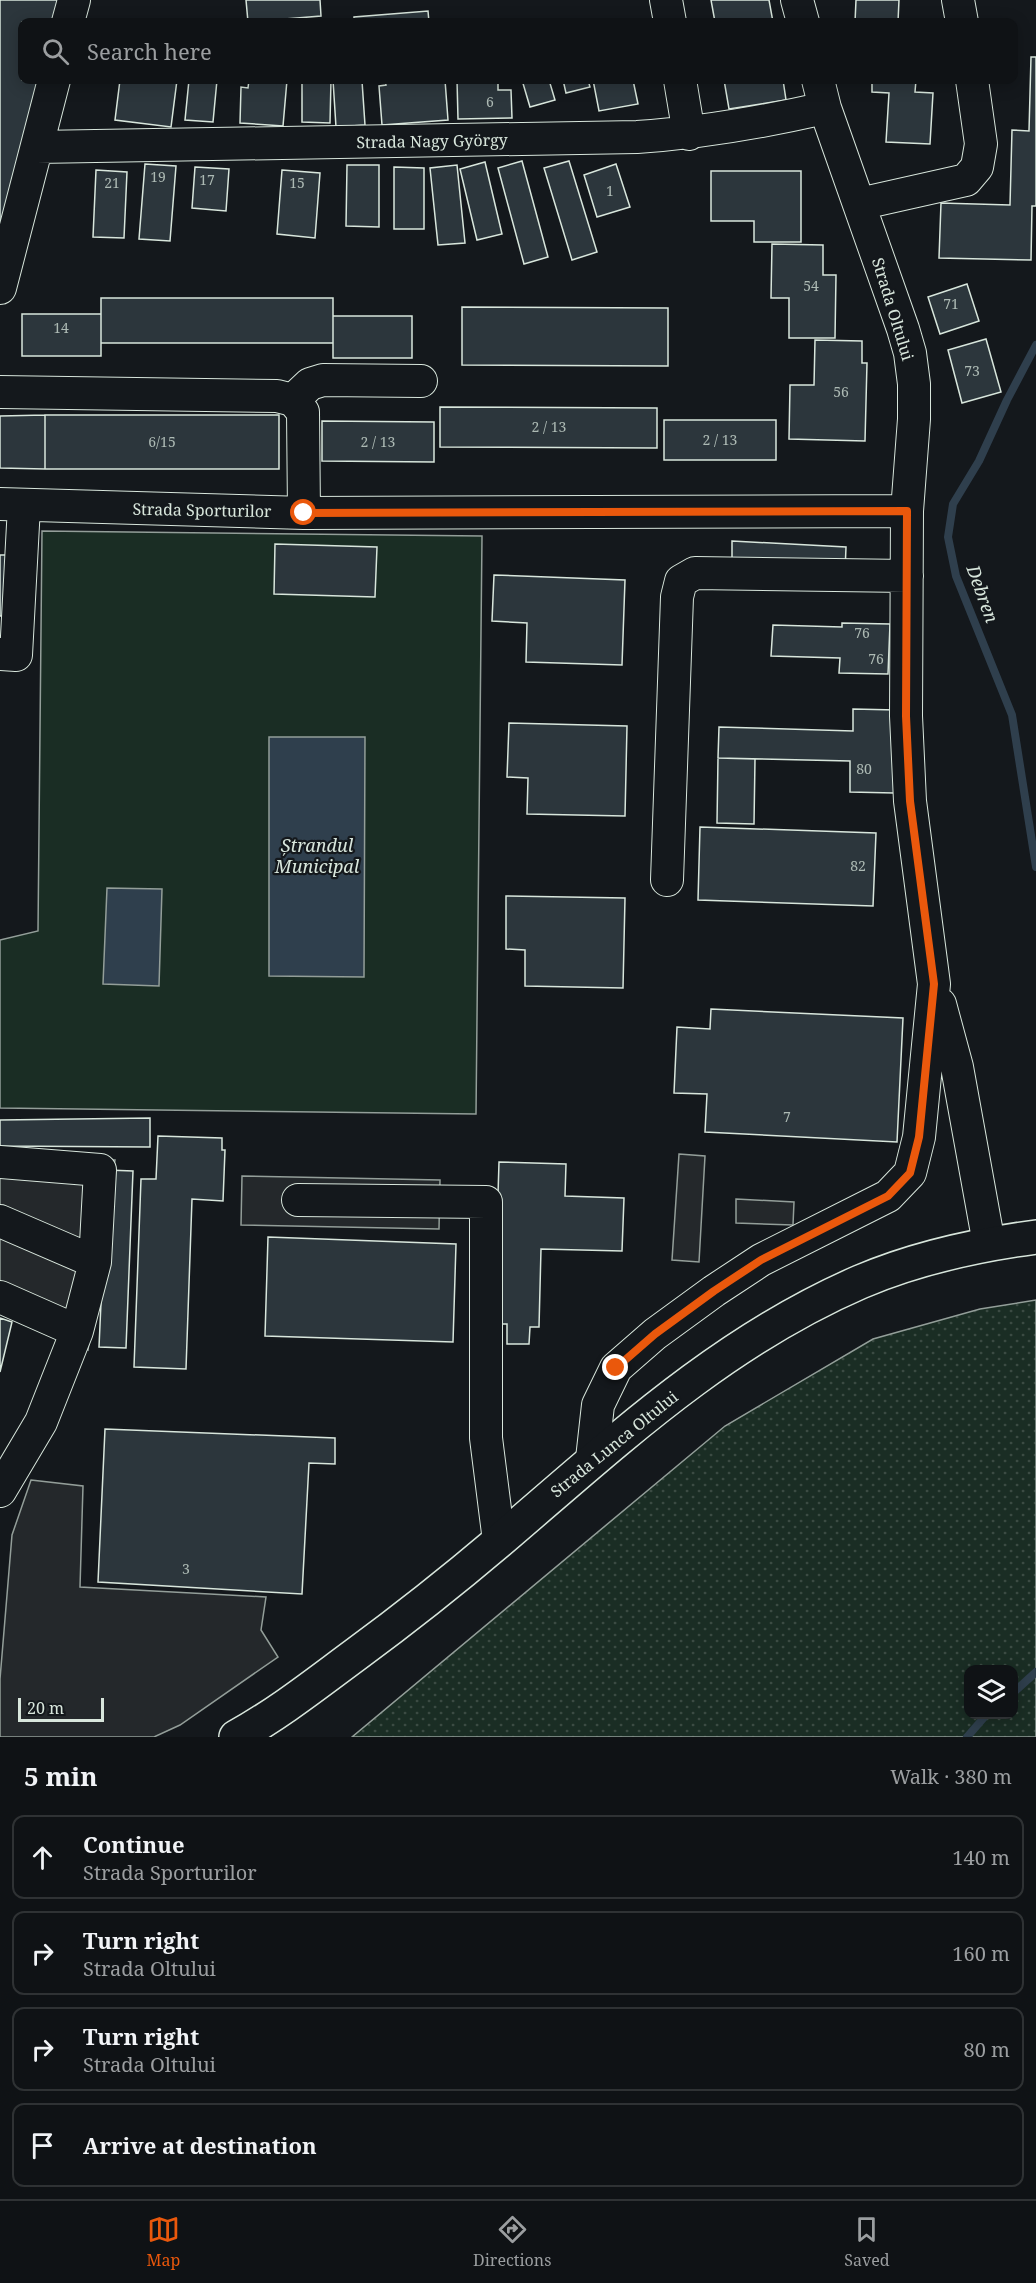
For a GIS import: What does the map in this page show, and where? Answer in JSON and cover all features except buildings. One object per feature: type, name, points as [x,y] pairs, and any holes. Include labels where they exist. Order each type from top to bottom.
[{"type":"main road","name":"Strada Lunca Oltului","points":[[236,1737],[333,1671],[396,1624],[499,1541],[592,1459],[713,1364],[793,1315],[870,1279],[921,1260],[989,1244],[1035,1237]]},
{"type":"street","points":[[69,18],[74,0]]},
{"type":"street","points":[[666,0],[669,18]]},
{"type":"street","points":[[797,0],[802,18]]},
{"type":"street","points":[[958,0],[961,18]]},
{"type":"street","points":[[0,288],[53,84]]},
{"type":"street","points":[[681,84],[689,134]]},
{"type":"street","points":[[859,204],[966,180],[977,167],[981,144],[973,84]]},
{"type":"street","name":"Strada Nagy György","points":[[37,147],[625,138],[689,134],[757,123],[822,94]]},
{"type":"street","name":"Strada Oltului","points":[[592,1459],[598,1405],[616,1368],[655,1334],[761,1260],[888,1196],[910,1173],[919,1137],[934,984],[910,801],[906,716],[907,511],[914,419],[914,384],[909,352],[822,94]]},
{"type":"street","points":[[293,400],[310,384],[323,380],[421,381]]},
{"type":"street","points":[[0,392],[277,396],[293,400],[303,412],[304,513]]},
{"type":"street","points":[[0,654],[16,655],[12,505]]},
{"type":"street","name":"Strada Sporturilor","points":[[12,505],[304,513],[907,511]]},
{"type":"street","points":[[667,880],[677,597],[681,581],[695,573],[907,576]]},
{"type":"street","points":[[934,984],[957,1067],[989,1244]]},
{"type":"street","points":[[0,1162],[100,1170],[95,1262],[77,1331],[41,1422],[0,1491]]},
{"type":"street","points":[[298,1200],[486,1202],[486,1438],[499,1541]]},
{"type":"street","points":[[0,1221],[95,1262]]},
{"type":"street","points":[[0,1297],[77,1331]]},
{"type":"green space","points":[[42,531],[482,536],[476,1114],[0,1108],[0,940],[38,931]]},
{"type":"green space","points":[[1036,1300],[1036,1737],[352,1737],[725,1426],[873,1339],[980,1309]]},
{"type":"shaded area","points":[[679,1154],[705,1156],[699,1262],[672,1260]]},
{"type":"shaded area","points":[[0,1155],[115,1160],[88,1350],[0,1307]]},
{"type":"shaded area","points":[[242,1176],[440,1180],[439,1229],[241,1225]]},
{"type":"shaded area","points":[[736,1199],[794,1202],[793,1225],[736,1223]]},
{"type":"shaded area","points":[[31,1480],[83,1486],[80,1587],[266,1597],[261,1630],[278,1657],[180,1725],[154,1737],[0,1737],[0,1679],[12,1535]]},
{"type":"water","name":"Ștrandul Municipal","points":[[269,737],[365,737],[364,977],[269,976]]},
{"type":"water","points":[[107,888],[162,889],[159,986],[103,984]]},
{"type":"waterway","name":"Debren","points":[[1036,345],[979,461],[953,504],[948,537],[956,576],[1012,715],[1036,867]]},
{"type":"waterway","name":"Debren","points":[[1018,1688],[1036,1672]]},
{"type":"waterway","name":"Debren","points":[[967,1737],[983,1719]]},
{"type":"route","points":[[304,513],[907,511],[906,716],[910,801],[934,984],[919,1137],[910,1173],[888,1196],[761,1260],[714,1291],[655,1334],[616,1368]]}]
